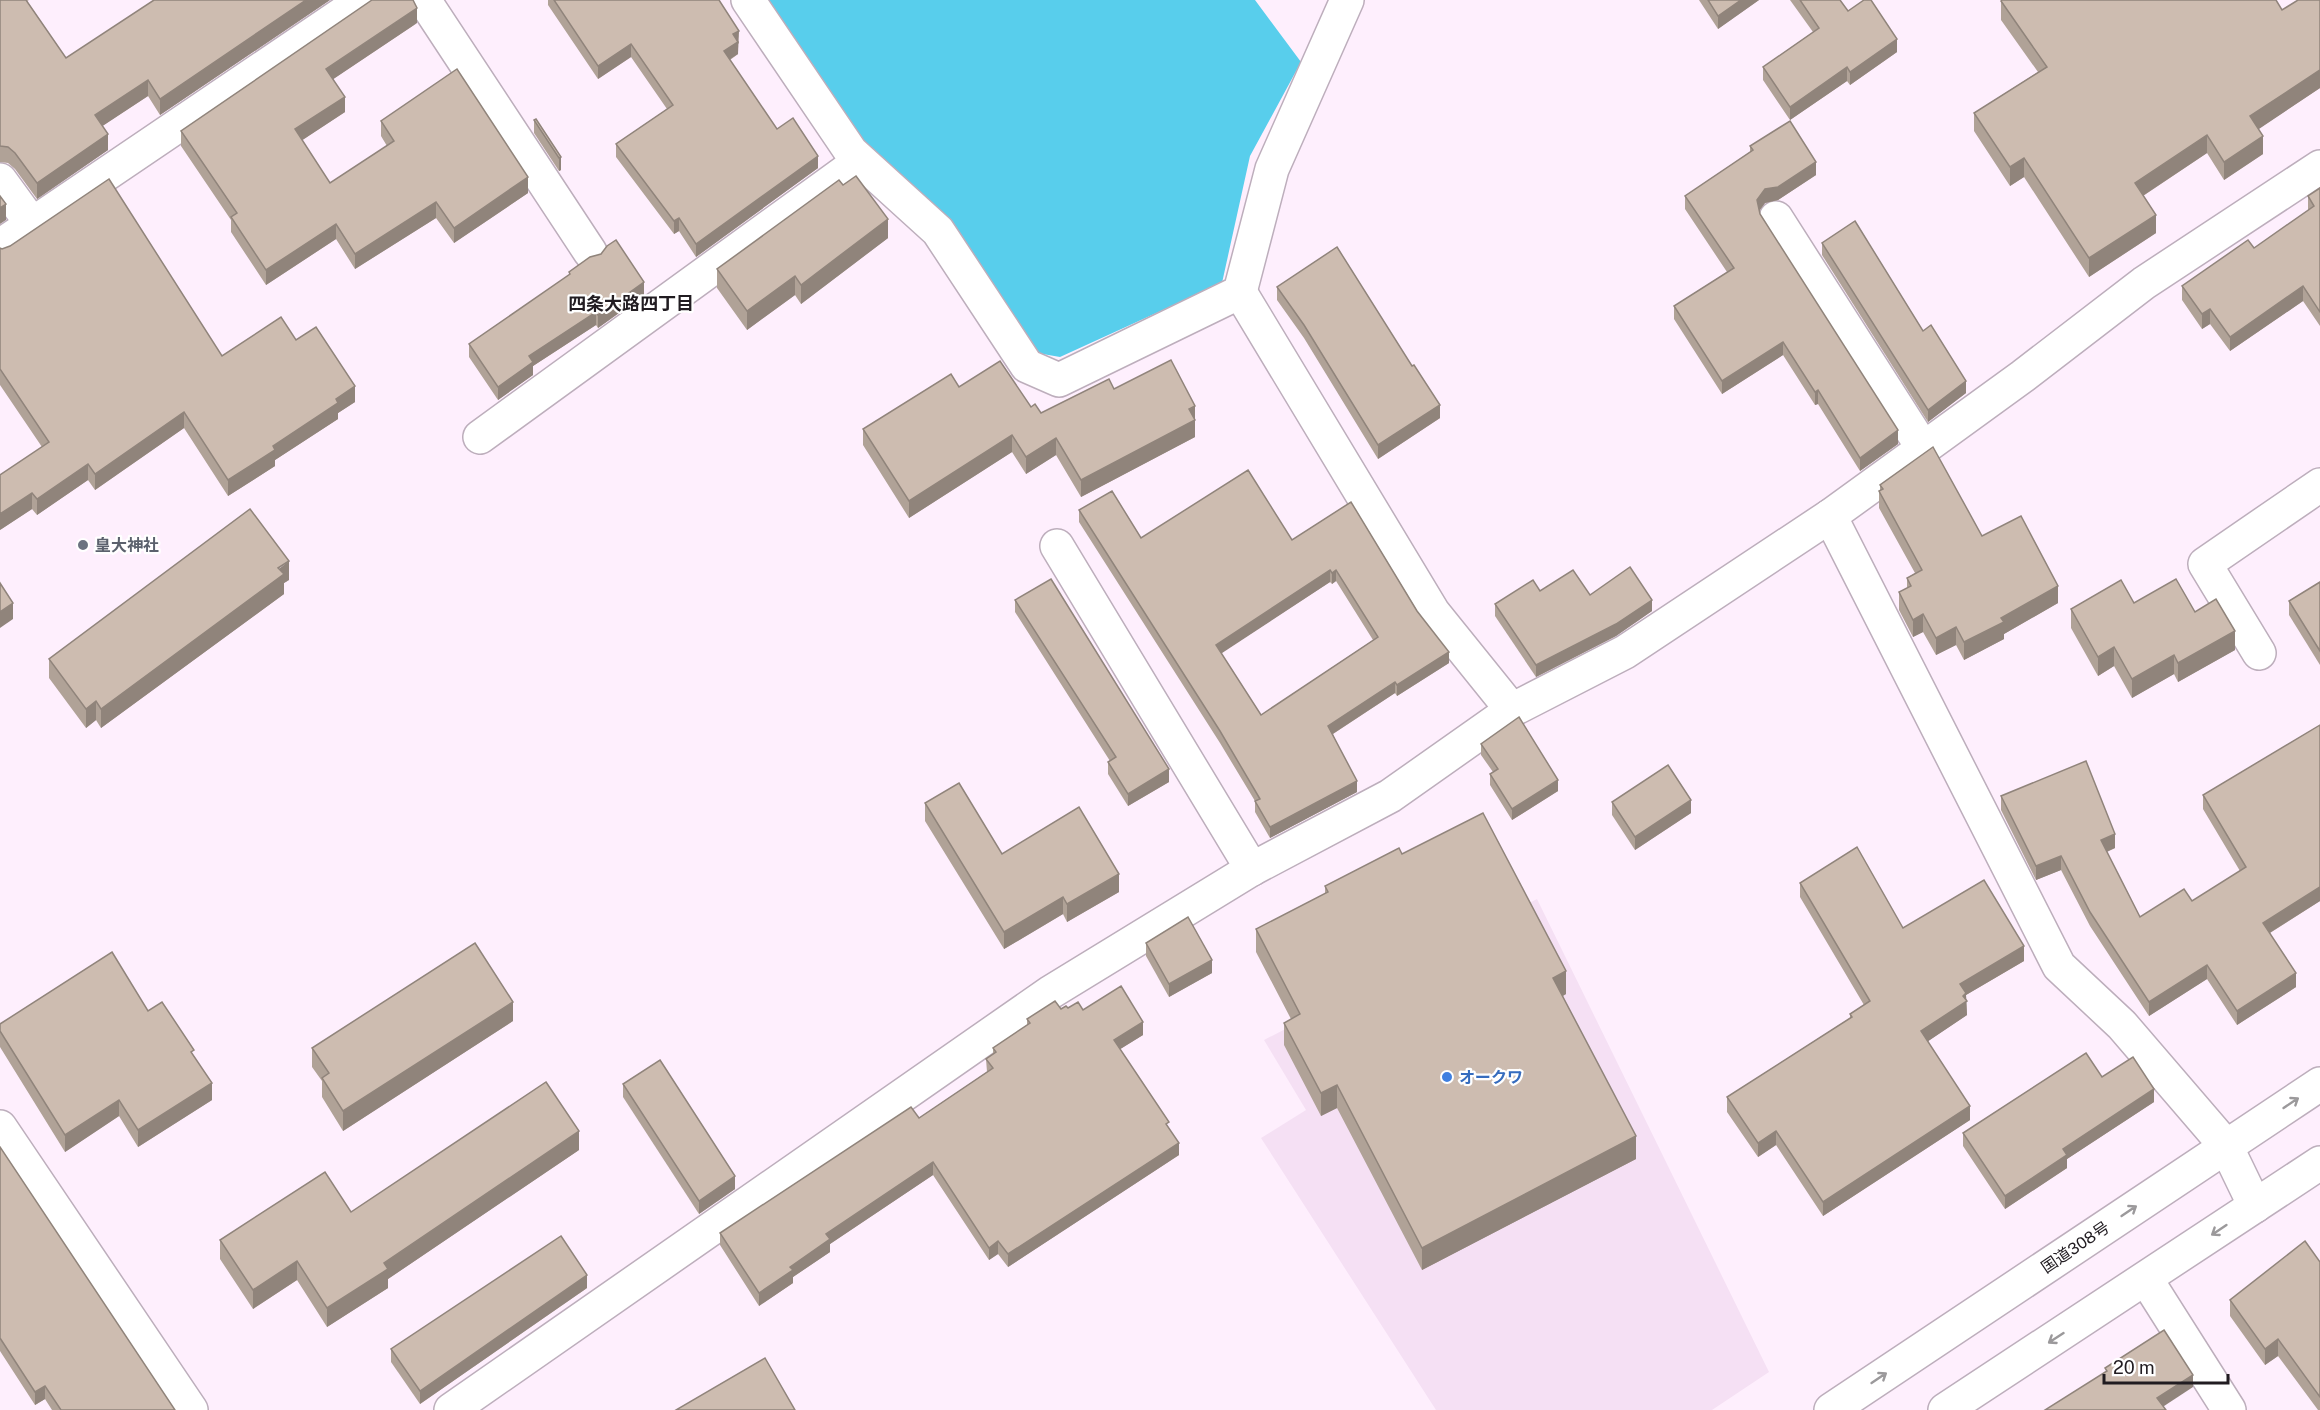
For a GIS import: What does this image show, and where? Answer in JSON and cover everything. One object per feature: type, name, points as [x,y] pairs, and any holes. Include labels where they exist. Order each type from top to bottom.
[{"type":"main road","points":[[0,246],[363,0]]},
{"type":"main road","points":[[424,0],[590,252]]},
{"type":"main road","points":[[748,0],[851,152],[938,231],[1027,366],[1059,380],[1240,292]]},
{"type":"main road","points":[[1347,0],[1272,168],[1240,292],[1433,612],[1512,710]]},
{"type":"main road","points":[[480,437],[860,161]]},
{"type":"main road","points":[[452,1410],[1051,992],[1252,869],[1390,796],[1512,710],[1625,652],[1830,516],[2023,376],[2144,283],[2320,167]]},
{"type":"main road","points":[[0,180],[32,224]]},
{"type":"main road","points":[[1776,218],[1923,448]]},
{"type":"main road","points":[[2259,653],[2205,564],[2320,484]]},
{"type":"main road","points":[[1830,516],[2059,966],[2122,1025],[2226,1146],[2255,1206]]},
{"type":"main road","points":[[1057,546],[1252,869]]},
{"type":"main road","name":"国道308号","points":[[1831,1410],[2320,1084]]},
{"type":"main road","points":[[0,1127],[191,1410]]},
{"type":"main road","points":[[1945,1410],[2320,1163]]},
{"type":"main road","points":[[2146,1279],[2229,1410]]},
{"type":"shaded area","points":[[1537,899],[1769,1372],[1712,1410],[1436,1410],[1261,1138],[1306,1110],[1264,1040]]},
{"type":"water","points":[[759,0],[1255,0],[1301,62],[1250,156],[1222,283],[1060,357],[1037,353],[854,138]]},
{"type":"building","points":[[0,0],[26,0],[66,58],[154,0],[306,0],[160,99],[148,80],[95,115],[108,134],[37,183],[15,153],[8,147],[0,146]]},
{"type":"building","points":[[372,0],[413,0],[417,8],[326,69],[345,97],[295,129],[330,183],[394,141],[381,121],[457,69],[528,177],[454,228],[436,202],[355,254],[336,224],[266,270],[231,217],[237,213],[181,131]]},
{"type":"building","points":[[554,0],[719,0],[739,31],[733,34],[738,42],[724,51],[777,129],[793,118],[818,156],[696,244],[679,218],[674,221],[616,144],[673,105],[631,44],[598,66]]},
{"type":"building","points":[[1708,0],[1741,0],[1718,16]]},
{"type":"building","points":[[1800,0],[1840,0],[1848,11],[1864,0],[1871,0],[1897,39],[1850,72],[1847,67],[1790,107],[1763,67],[1819,28]]},
{"type":"building","points":[[2002,0],[2276,0],[2282,10],[2298,0],[2320,0],[2320,70],[2250,116],[2263,136],[2224,162],[2207,135],[2135,183],[2156,215],[2089,258],[2024,158],[2010,167],[1974,113],[2047,67]]},
{"type":"building","points":[[536,119],[561,157],[559,158],[534,120]]},
{"type":"building","points":[[1790,121],[1816,162],[1778,187],[1765,189],[1757,200],[1760,214],[1898,430],[1860,458],[1818,390],[1815,392],[1783,342],[1722,381],[1674,306],[1734,268],[1685,196],[1753,150],[1750,146]]},
{"type":"building","points":[[856,176],[888,219],[801,285],[795,276],[747,311],[717,269],[839,180],[843,185]]},
{"type":"building","points":[[109,179],[222,356],[281,317],[296,340],[316,327],[355,386],[336,399],[338,403],[273,446],[275,450],[228,480],[184,412],[95,474],[88,464],[37,499],[32,493],[0,514],[0,475],[49,442],[0,369],[0,248],[10,246]]},
{"type":"building","points":[[2320,188],[2320,312],[2303,286],[2230,337],[2210,309],[2202,314],[2182,286],[2248,240],[2254,248],[2314,206],[2308,196]]},
{"type":"building","points":[[0,196],[6,204],[0,208]]},
{"type":"building","points":[[1855,221],[1923,331],[1931,325],[1966,381],[1928,410],[1822,243]]},
{"type":"building","points":[[616,240],[644,282],[598,315],[596,312],[529,356],[533,362],[498,387],[469,344],[570,274],[569,272],[590,257],[601,254]]},
{"type":"building","points":[[1337,247],[1412,366],[1414,365],[1440,405],[1378,445],[1304,325],[1277,287]]},
{"type":"building","points":[[1171,360],[1195,406],[1189,409],[1195,420],[1081,480],[1056,438],[1026,457],[1012,435],[909,501],[863,429],[951,374],[959,387],[1000,361],[1031,407],[1035,404],[1041,413],[1109,379],[1114,389]]},
{"type":"building","points":[[1933,447],[1982,536],[2021,516],[2058,586],[2001,618],[2004,622],[1964,642],[1956,627],[1936,638],[1923,614],[1913,620],[1899,592],[1911,586],[1907,578],[1922,570],[1879,491],[1883,489],[1880,485]]},
{"type":"building","points":[[1248,470],[1292,540],[1351,502],[1417,611],[1449,652],[1397,685],[1395,682],[1328,726],[1357,781],[1270,827],[1255,801],[1260,799],[1220,731],[1079,510],[1112,491],[1141,538]],"holes":[[[1330,570],[1332,573],[1336,570],[1378,637],[1261,715],[1216,645]]]},
{"type":"building","points":[[250,509],[289,561],[278,568],[284,574],[101,709],[96,701],[86,709],[49,659]]},
{"type":"building","points":[[1630,567],[1652,600],[1616,624],[1536,665],[1495,604],[1533,580],[1540,591],[1573,570],[1590,595]]},
{"type":"building","points":[[1051,579],[1169,769],[1128,794],[1108,762],[1116,757],[1015,600]]},
{"type":"building","points":[[2176,579],[2195,612],[2216,599],[2235,631],[2178,663],[2174,655],[2132,679],[2114,647],[2098,657],[2071,609],[2121,580],[2134,603]]},
{"type":"building","points":[[2320,582],[2320,651],[2289,601]]},
{"type":"building","points":[[0,583],[13,603],[0,612]]},
{"type":"building","points":[[1519,717],[1558,780],[1512,809],[1490,774],[1498,769],[1481,744]]},
{"type":"building","points":[[2320,725],[2320,887],[2263,923],[2296,973],[2237,1011],[2207,965],[2149,1002],[2090,912],[2061,856],[2036,866],[2001,796],[2086,761],[2115,834],[2101,840],[2140,917],[2184,889],[2192,901],[2246,867],[2203,795]]},
{"type":"building","points":[[1668,765],[1691,800],[1635,837],[1612,802]]},
{"type":"building","points":[[959,783],[1002,854],[1079,807],[1119,874],[1067,904],[1063,897],[1004,932],[925,803]]},
{"type":"building","name":"オークワ","points":[[1483,813],[1566,971],[1553,978],[1636,1136],[1422,1248],[1337,1085],[1321,1093],[1284,1023],[1300,1014],[1256,929],[1328,892],[1325,886],[1399,848],[1402,854]]},
{"type":"building","points":[[1857,847],[1903,928],[1984,880],[2024,946],[1960,984],[1966,993],[1963,996],[1967,1001],[1921,1031],[1970,1106],[1823,1202],[1776,1131],[1758,1143],[1727,1097],[1852,1017],[1850,1014],[1870,1001],[1800,883]]},
{"type":"building","points":[[1188,917],[1212,960],[1169,984],[1146,943]]},
{"type":"building","points":[[475,943],[513,1002],[343,1111],[322,1078],[329,1073],[312,1048]]},
{"type":"building","points":[[112,952],[148,1011],[162,1002],[194,1050],[191,1052],[212,1083],[138,1130],[119,1100],[65,1135],[0,1031],[0,1024]]},
{"type":"building","points":[[1121,986],[1143,1022],[1114,1040],[1169,1122],[1166,1124],[1179,1143],[1008,1254],[998,1241],[989,1248],[933,1162],[826,1234],[830,1239],[790,1267],[793,1270],[759,1293],[720,1233],[911,1107],[919,1118],[993,1068],[986,1059],[996,1052],[993,1048],[1030,1023],[1027,1019],[1055,1001],[1061,1009],[1078,1002],[1083,1010]]},
{"type":"building","points":[[2086,1053],[2102,1077],[2133,1057],[2154,1089],[2063,1149],[2067,1155],[2005,1196],[1963,1133]]},
{"type":"building","points":[[660,1060],[735,1176],[699,1201],[623,1084]]},
{"type":"building","points":[[546,1082],[579,1131],[384,1263],[388,1269],[327,1308],[297,1261],[253,1290],[220,1240],[325,1172],[351,1212]]},
{"type":"building","points":[[0,1147],[175,1410],[61,1410],[45,1386],[35,1392],[0,1338]]},
{"type":"building","points":[[561,1236],[587,1275],[420,1391],[391,1349]]},
{"type":"building","points":[[2305,1241],[2320,1262],[2320,1397],[2278,1339],[2265,1349],[2230,1300]]},
{"type":"building","points":[[2164,1330],[2193,1375],[2157,1398],[2166,1410],[2045,1410],[2107,1371],[2105,1368]]},
{"type":"building","points":[[765,1358],[795,1410],[676,1410]]},
{"type":"place","name":"皇大神社","points":[[83,545]]},
{"type":"place","name":"オークワ","points":[[1447,1077]]},
{"type":"district","name":"四条大路四丁目","points":[[631,304]]}]
